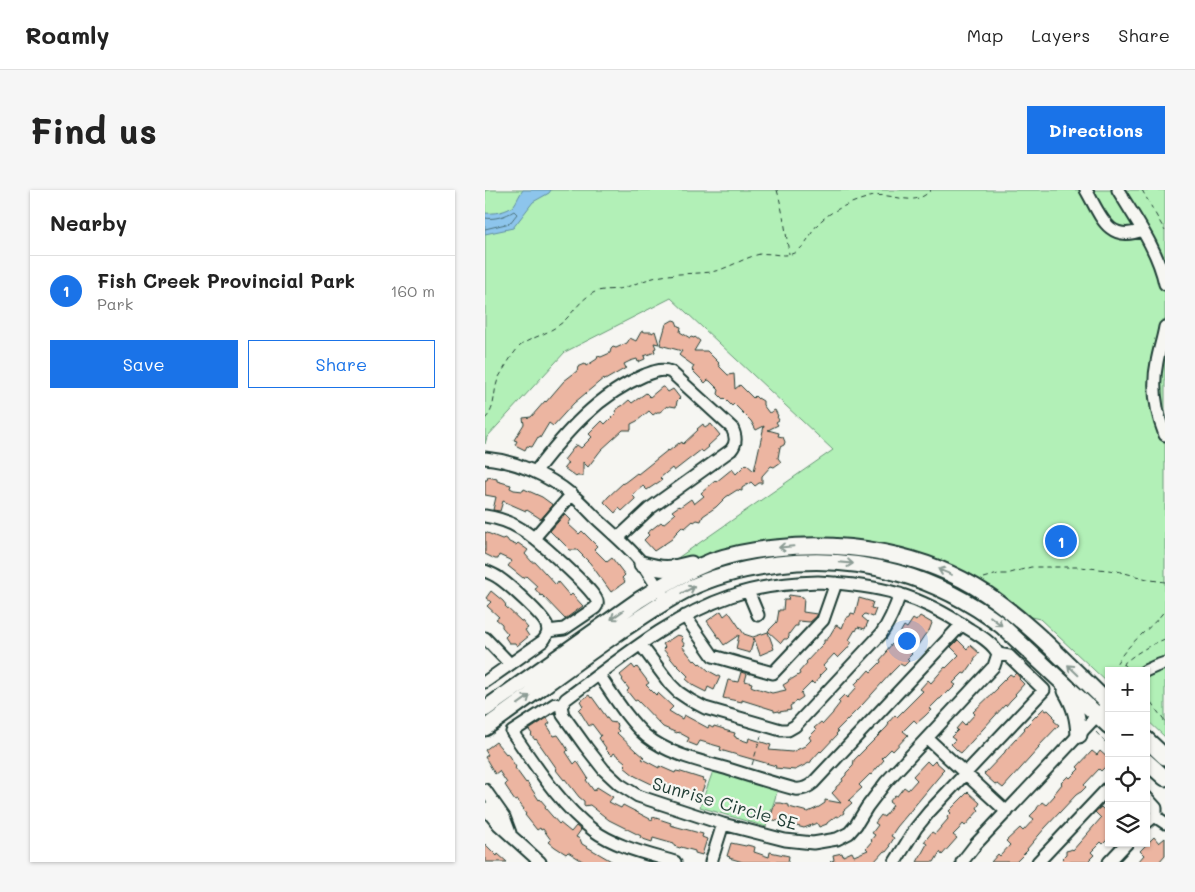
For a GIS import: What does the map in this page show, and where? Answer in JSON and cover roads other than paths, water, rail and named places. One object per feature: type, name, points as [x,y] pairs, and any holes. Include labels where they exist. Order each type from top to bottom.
[{"type":"main road","points":[[642,564],[661,569],[713,561],[761,549],[816,545],[853,547],[893,555],[931,567],[985,593],[1038,636],[1105,700]]},
{"type":"main road","points":[[485,709],[657,588],[713,561]]},
{"type":"main road","points":[[485,728],[575,663],[666,601],[688,589],[750,568],[805,562],[828,562],[866,565],[885,569],[922,580],[959,597],[1002,626],[1097,715],[1102,729]]},
{"type":"main road","points":[[1055,675],[1072,701],[1076,712],[1079,735]]},
{"type":"main road","points":[[1150,742],[1165,757]]},
{"type":"main road","points":[[1150,765],[1165,778]]},
{"type":"street","points":[[1087,190],[1106,224],[1112,230],[1128,234],[1142,230]]},
{"type":"street","points":[[1118,190],[1157,258],[1165,284]]},
{"type":"street","points":[[1165,327],[1157,362],[1155,384],[1158,411],[1165,435]]},
{"type":"street","points":[[535,472],[551,451],[585,415],[608,396],[632,381],[657,370],[671,372],[732,428],[735,435],[735,445],[731,450],[649,509],[619,538]]},
{"type":"street","points":[[485,458],[513,463],[535,472],[572,494],[619,538],[642,564],[666,601]]},
{"type":"street","points":[[535,538],[572,494]]},
{"type":"street","points":[[485,516],[507,522],[535,538],[584,584],[595,598],[597,603],[595,608],[571,625],[565,629],[548,631]]},
{"type":"street","points":[[485,571],[503,581],[542,617],[548,631],[543,641],[485,682]]},
{"type":"street","points":[[675,862],[616,843],[593,830],[550,787],[513,732],[555,704],[561,706],[566,699],[599,675],[657,633],[685,616],[715,602],[748,591],[800,582],[868,586],[900,594],[926,604],[962,624],[992,645],[997,654],[1009,656],[1044,690],[916,828],[895,862]]},
{"type":"street","points":[[685,616],[713,656],[773,673],[823,620],[836,583]]},
{"type":"street","points":[[748,591],[758,615]]},
{"type":"street","points":[[641,645],[670,684],[690,700],[705,708],[784,731],[795,726],[881,634],[894,611],[900,594]]},
{"type":"street","points":[[599,675],[638,728],[661,746],[677,754],[801,790],[808,788],[962,624]]},
{"type":"street","points":[[485,638],[511,664]]},
{"type":"street","name":"Sunrise Circle SE","points":[[561,706],[563,715],[604,770],[619,784],[633,793],[648,800],[723,824],[794,842],[813,843],[837,839],[856,825],[886,782],[994,666],[997,654]]},
{"type":"street","points":[[1150,669],[1165,663]]},
{"type":"street","points":[[962,862],[976,844],[1105,708]]},
{"type":"street","points":[[927,738],[1007,812]]},
{"type":"street","points":[[485,790],[504,817],[510,834]]},
{"type":"street","points":[[1038,862],[1105,791]]},
{"type":"street","points":[[1150,801],[1156,808],[1156,821]]},
{"type":"street","points":[[485,808],[499,825],[540,862]]},
{"type":"street","points":[[711,862],[723,824]]},
{"type":"street","points":[[1109,862],[1123,847]]},
{"type":"water","points":[[523,190],[551,190],[533,202],[513,228],[485,234],[485,213],[500,212],[508,209],[515,203]]},
{"type":"place","name":"Fish Creek Provincial Park","points":[[1061,541]]}]
